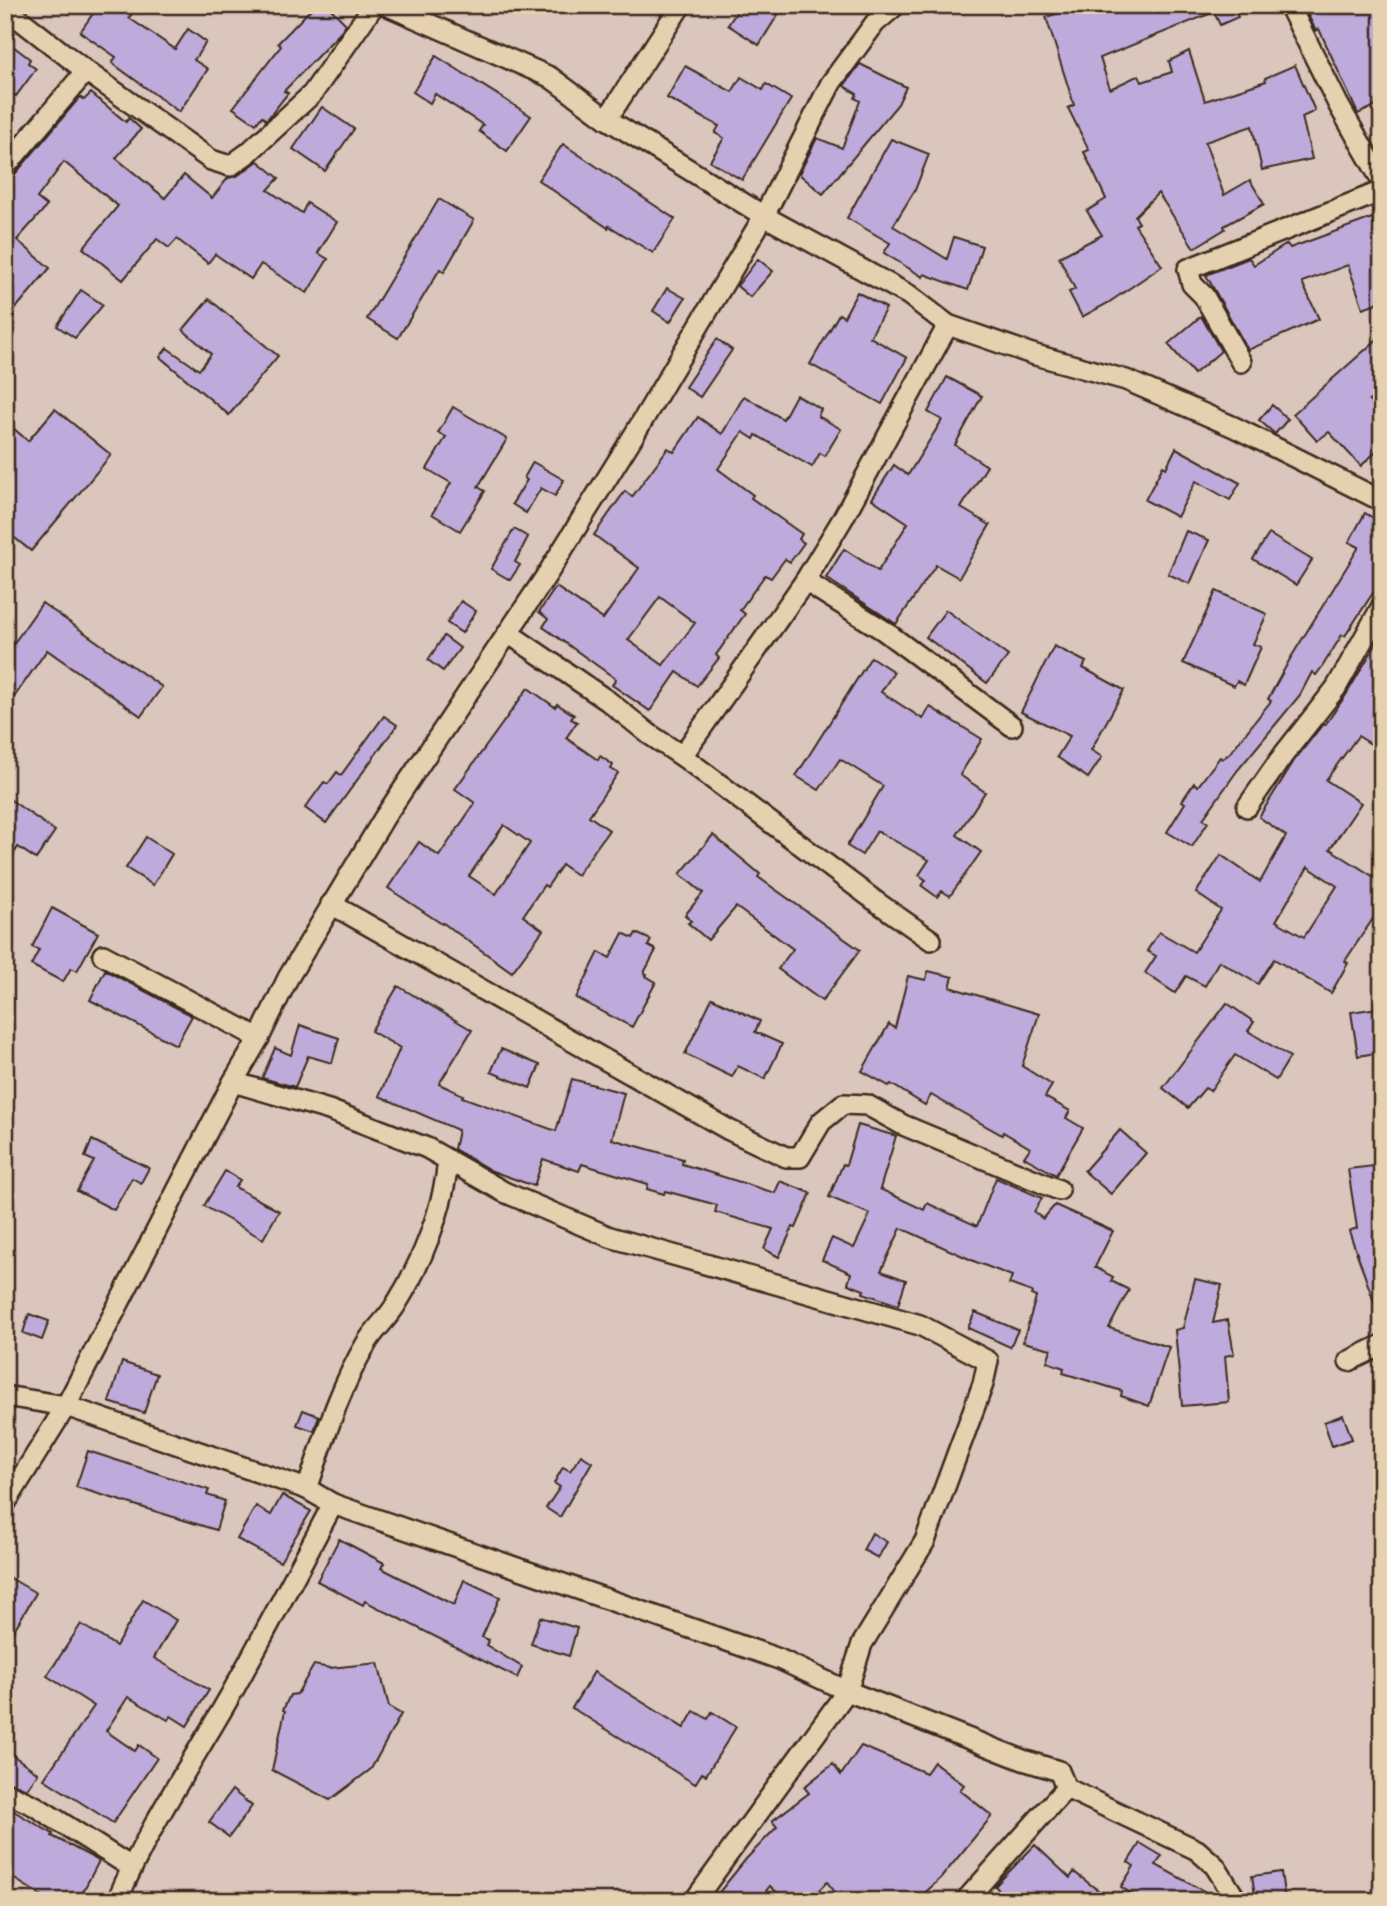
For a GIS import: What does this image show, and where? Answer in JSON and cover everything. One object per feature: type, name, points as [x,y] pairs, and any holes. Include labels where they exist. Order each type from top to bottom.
[{"type":"street","points":[[5,8],[86,71],[211,160],[230,166],[248,153],[312,94],[374,5]]},
{"type":"street","points":[[386,5],[550,77],[607,119],[764,216],[909,295],[948,325],[1032,354],[1126,380],[1234,427],[1382,500]]},
{"type":"street","points":[[607,119],[681,5]]},
{"type":"street","points":[[5,1504],[66,1406],[233,1082],[331,904],[384,818],[508,633],[634,435],[764,216],[831,83],[875,23],[896,5]]},
{"type":"street","points":[[1289,5],[1338,104],[1382,181]]},
{"type":"street","points":[[5,167],[86,71]]},
{"type":"street","points":[[1241,362],[1204,296],[1192,285],[1188,269],[1382,191]]},
{"type":"street","points":[[682,756],[805,581],[842,520],[948,325]]},
{"type":"street","points":[[805,581],[883,629],[1012,726]]},
{"type":"street","points":[[1247,807],[1284,754],[1336,688],[1382,607]]},
{"type":"street","points":[[508,633],[608,701],[878,904],[931,940]]},
{"type":"street","points":[[331,904],[644,1083],[729,1130],[786,1157],[800,1157],[821,1122],[843,1104],[867,1105],[904,1125],[1059,1190]]},
{"type":"street","points":[[103,955],[259,1038]]},
{"type":"street","points":[[233,1082],[329,1110],[426,1148],[504,1192],[610,1237],[920,1325],[988,1361],[983,1384],[925,1541],[862,1644],[846,1691],[694,1901]]},
{"type":"street","points":[[307,1489],[343,1388],[366,1343],[395,1306],[414,1271],[446,1187],[448,1160]]},
{"type":"street","points":[[1349,1361],[1382,1345]]},
{"type":"street","points":[[5,1396],[66,1406],[307,1489],[333,1504],[779,1659],[846,1691],[1023,1760],[1059,1771],[1066,1788],[1197,1850],[1215,1866],[1237,1901]]},
{"type":"street","points":[[117,1901],[131,1867],[230,1695],[333,1504]]},
{"type":"street","points":[[965,1901],[1066,1788]]},
{"type":"street","points":[[5,1792],[35,1806],[131,1867]]},
{"type":"building","points":[[99,5],[138,5],[129,18],[175,49],[188,29],[206,42],[194,60],[208,69],[179,112],[112,63],[116,57],[80,32]]},
{"type":"building","points":[[315,5],[327,5],[346,24],[284,91],[288,93],[269,117],[266,120],[262,116],[256,124],[233,108],[281,46],[278,43]]},
{"type":"building","points":[[741,5],[784,5],[759,45],[728,25]]},
{"type":"building","points":[[1084,5],[1233,5],[1238,17],[1220,25],[1214,12],[1100,58],[1110,89],[1139,75],[1142,82],[1172,72],[1169,61],[1189,51],[1205,101],[1266,81],[1265,78],[1295,65],[1315,111],[1302,117],[1312,159],[1262,170],[1252,126],[1205,142],[1224,195],[1250,180],[1264,204],[1224,226],[1225,229],[1194,248],[1158,193],[1135,216],[1139,223],[1135,225],[1162,266],[1108,303],[1082,317],[1069,292],[1075,289],[1059,257],[1102,235],[1087,211],[1106,199],[1084,152],[1089,150],[1068,108],[1074,105],[1046,17]]},
{"type":"building","points":[[1303,5],[1382,5],[1382,103],[1358,114],[1319,29],[1316,31]]},
{"type":"building","points":[[5,40],[30,59],[28,63],[36,69],[16,96],[5,88]]},
{"type":"building","points":[[436,56],[531,116],[507,151],[479,131],[483,125],[435,94],[430,103],[413,92]]},
{"type":"building","points":[[860,64],[906,87],[898,104],[823,194],[799,174],[817,138],[842,148],[860,101],[855,98],[857,94],[844,86]]},
{"type":"building","points":[[685,66],[732,92],[741,77],[763,90],[766,84],[791,99],[742,180],[710,161],[724,138],[715,133],[719,126],[667,98]]},
{"type":"building","points":[[91,93],[126,122],[129,118],[141,129],[116,158],[165,198],[184,175],[212,198],[228,178],[237,176],[258,161],[279,178],[268,190],[302,213],[307,203],[337,222],[318,253],[328,259],[307,293],[261,264],[251,279],[215,254],[208,263],[177,239],[169,248],[157,239],[123,280],[83,248],[118,206],[64,162],[37,198],[47,206],[17,240],[50,268],[5,321],[5,186],[80,97],[84,100]]},
{"type":"building","points":[[322,107],[354,129],[325,171],[293,149]]},
{"type":"building","points":[[891,139],[929,154],[915,190],[893,226],[947,259],[954,237],[982,246],[968,290],[924,274],[923,277],[884,253],[890,243],[847,218]]},
{"type":"building","points":[[563,144],[675,219],[653,253],[609,226],[608,228],[538,180]]},
{"type":"building","points":[[439,199],[474,220],[444,272],[440,269],[398,338],[367,319]]},
{"type":"building","points":[[1372,218],[1382,243],[1382,301],[1363,308],[1348,265],[1302,282],[1319,319],[1248,350],[1206,275],[1249,258],[1254,265],[1287,244],[1290,248]]},
{"type":"building","points":[[758,259],[773,271],[750,297],[737,286]]},
{"type":"building","points":[[667,288],[685,298],[670,322],[653,311]]},
{"type":"building","points":[[81,290],[103,305],[75,338],[57,326]]},
{"type":"building","points":[[857,292],[886,308],[870,337],[907,358],[882,404],[810,364],[839,314],[844,317]]},
{"type":"building","points":[[209,299],[278,356],[229,415],[160,357],[167,348],[199,370],[211,354],[183,330]]},
{"type":"building","points":[[1201,316],[1221,351],[1194,374],[1168,344]]},
{"type":"building","points":[[1382,335],[1382,390],[1369,401],[1382,414],[1382,446],[1361,466],[1329,432],[1317,441],[1293,414]]},
{"type":"building","points":[[717,339],[732,350],[700,397],[685,387]]},
{"type":"building","points":[[947,377],[982,396],[955,445],[987,466],[961,508],[990,525],[959,578],[936,565],[896,624],[826,578],[844,549],[878,571],[908,523],[872,499],[894,465],[908,475],[942,420],[928,412]]},
{"type":"building","points":[[796,395],[821,409],[818,416],[841,429],[825,456],[820,453],[812,467],[756,435],[754,439],[743,432],[718,469],[753,495],[751,498],[802,534],[799,539],[804,543],[790,562],[785,559],[771,578],[765,575],[740,610],[745,614],[716,655],[719,658],[697,686],[677,672],[650,711],[612,685],[616,679],[543,627],[548,619],[539,612],[556,587],[603,619],[639,568],[594,535],[625,491],[632,497],[668,448],[674,452],[698,417],[722,434],[744,396],[783,419]],"holes":[[[660,597],[695,623],[663,665],[628,640]]]},
{"type":"building","points":[[1272,405],[1288,419],[1275,434],[1259,420]]},
{"type":"building","points":[[453,407],[507,439],[478,487],[485,491],[460,531],[432,514],[451,483],[427,469],[446,437],[438,433]]},
{"type":"building","points":[[55,409],[111,455],[31,551],[5,530],[5,421],[28,441]]},
{"type":"building","points":[[1176,448],[1240,483],[1230,500],[1196,481],[1177,517],[1145,500]]},
{"type":"building","points":[[533,462],[564,480],[555,496],[541,488],[526,513],[512,504],[527,480],[524,478]]},
{"type":"building","points":[[1365,513],[1382,523],[1382,579],[1316,675],[1312,672],[1300,695],[1237,771],[1203,819],[1208,822],[1192,847],[1167,832],[1185,803],[1182,801],[1194,783],[1198,786],[1220,757],[1222,759],[1229,754],[1271,701],[1268,699],[1290,659],[1359,547],[1349,542]]},
{"type":"building","points":[[514,529],[528,537],[515,562],[520,565],[510,580],[491,569]]},
{"type":"building","points":[[1186,531],[1209,540],[1190,584],[1168,574]]},
{"type":"building","points":[[1269,534],[1312,560],[1296,585],[1253,559]]},
{"type":"building","points":[[1216,591],[1267,614],[1253,644],[1261,647],[1244,685],[1237,681],[1234,686],[1183,663]]},
{"type":"building","points":[[461,601],[476,611],[462,633],[447,623]]},
{"type":"building","points":[[42,603],[162,687],[141,716],[47,650],[5,710],[5,656]]},
{"type":"building","points":[[946,610],[1008,656],[987,683],[926,637]]},
{"type":"building","points":[[1382,634],[1382,751],[1358,736],[1326,780],[1361,803],[1330,849],[1382,882],[1382,905],[1345,961],[1348,963],[1331,993],[1274,959],[1258,984],[1219,961],[1205,986],[1186,976],[1175,993],[1145,973],[1156,956],[1147,951],[1159,932],[1194,952],[1221,910],[1196,893],[1221,855],[1260,882],[1286,836],[1259,817],[1294,761],[1346,695]],"holes":[[[1308,867],[1337,886],[1304,937],[1276,921]]]},
{"type":"building","points":[[444,636],[460,648],[443,671],[428,660]]},
{"type":"building","points":[[1054,646],[1086,662],[1083,668],[1124,690],[1091,750],[1102,757],[1088,778],[1057,757],[1070,736],[1021,712]]},
{"type":"building","points":[[871,657],[894,672],[881,692],[923,719],[930,707],[982,739],[960,775],[985,792],[957,835],[981,852],[950,896],[942,891],[937,897],[922,886],[926,880],[919,875],[929,860],[877,831],[862,855],[847,846],[883,786],[840,759],[819,790],[796,776]]},
{"type":"building","points":[[528,688],[555,707],[557,704],[574,715],[571,719],[577,722],[566,738],[598,760],[600,756],[613,765],[611,769],[618,773],[589,816],[609,830],[577,875],[562,865],[547,887],[544,885],[523,916],[543,930],[512,972],[388,888],[419,842],[439,856],[475,803],[455,789]],"holes":[[[504,825],[530,843],[496,894],[469,876]]]},
{"type":"building","points":[[384,716],[397,725],[326,823],[305,808],[324,782],[328,784],[337,772],[341,775]]},
{"type":"building","points":[[5,796],[55,831],[36,859],[18,847],[5,868]]},
{"type":"building","points":[[713,835],[760,874],[758,877],[860,950],[822,1001],[778,969],[793,949],[736,907],[708,940],[688,923],[691,921],[685,915],[703,893],[680,874]]},
{"type":"building","points":[[146,837],[172,854],[153,885],[126,868]]},
{"type":"building","points":[[52,908],[98,933],[77,971],[71,968],[63,982],[31,965],[39,950],[32,947]]},
{"type":"building","points":[[623,933],[633,938],[636,933],[651,940],[648,946],[656,950],[644,973],[656,982],[632,1027],[576,998],[599,952],[610,958]]},
{"type":"building","points":[[105,970],[192,1016],[176,1045],[90,1000]]},
{"type":"building","points":[[928,971],[953,977],[950,987],[1039,1014],[1022,1066],[1052,1085],[1045,1097],[1070,1111],[1066,1118],[1083,1128],[1056,1175],[1024,1157],[1030,1148],[1003,1132],[1002,1135],[931,1095],[925,1105],[891,1084],[889,1086],[862,1071],[889,1024],[895,1028],[908,976],[926,980]]},
{"type":"building","points":[[398,986],[472,1030],[439,1084],[463,1095],[462,1097],[556,1131],[572,1079],[624,1093],[612,1139],[683,1159],[682,1164],[775,1193],[780,1181],[811,1193],[796,1228],[793,1227],[779,1257],[764,1249],[773,1229],[715,1212],[717,1205],[647,1189],[648,1184],[582,1164],[579,1171],[543,1159],[534,1186],[492,1171],[454,1149],[458,1130],[379,1096],[400,1048],[371,1031]]},
{"type":"building","points":[[712,998],[760,1021],[755,1032],[782,1044],[765,1079],[738,1066],[732,1077],[685,1054]]},
{"type":"building","points":[[1227,1003],[1254,1022],[1248,1031],[1290,1057],[1276,1080],[1235,1055],[1210,1091],[1205,1088],[1188,1108],[1163,1088]]},
{"type":"building","points":[[1378,1008],[1382,1052],[1358,1056],[1351,1012]]},
{"type":"building","points":[[300,1025],[339,1038],[332,1063],[308,1056],[295,1087],[262,1078],[275,1048],[291,1055]]},
{"type":"building","points":[[501,1049],[540,1065],[530,1088],[491,1072]]},
{"type":"building","points":[[858,1125],[896,1136],[880,1189],[924,1210],[927,1203],[977,1226],[996,1178],[1042,1198],[1034,1212],[1043,1219],[1055,1205],[1113,1231],[1095,1267],[1113,1277],[1111,1281],[1129,1290],[1109,1328],[1169,1347],[1149,1406],[1121,1396],[1122,1391],[1063,1373],[1064,1368],[1047,1362],[1051,1349],[1023,1342],[1036,1297],[1031,1295],[1032,1292],[1009,1284],[1012,1276],[901,1228],[881,1271],[906,1280],[898,1305],[863,1293],[864,1290],[848,1284],[851,1273],[822,1260],[832,1238],[854,1248],[870,1214],[829,1197],[843,1164],[846,1165]]},
{"type":"building","points":[[1120,1130],[1146,1153],[1111,1194],[1084,1171]]},
{"type":"building","points":[[92,1140],[149,1168],[141,1183],[132,1178],[114,1210],[77,1191],[94,1161],[85,1157]]},
{"type":"building","points":[[1382,1165],[1382,1316],[1379,1316],[1349,1231],[1357,1228],[1348,1169]]},
{"type":"building","points":[[225,1171],[240,1180],[235,1187],[279,1211],[263,1239],[204,1206]]},
{"type":"building","points":[[1195,1279],[1222,1285],[1213,1323],[1228,1320],[1234,1354],[1225,1356],[1229,1402],[1182,1406],[1175,1330],[1183,1328]]},
{"type":"building","points":[[975,1312],[1018,1330],[1010,1347],[968,1328]]},
{"type":"building","points":[[29,1314],[49,1321],[42,1340],[23,1333]]},
{"type":"building","points":[[122,1362],[157,1374],[144,1413],[109,1402]]},
{"type":"building","points":[[303,1410],[319,1416],[314,1431],[297,1425]]},
{"type":"building","points":[[1343,1415],[1352,1439],[1332,1446],[1324,1422]]},
{"type":"building","points":[[88,1451],[209,1490],[207,1495],[225,1501],[216,1530],[76,1487]]},
{"type":"building","points":[[581,1455],[592,1462],[560,1517],[546,1508],[560,1487],[554,1483],[563,1467],[570,1471]]},
{"type":"building","points":[[282,1495],[311,1511],[280,1562],[237,1539],[256,1506],[271,1515]]},
{"type":"building","points":[[872,1533],[887,1542],[878,1558],[863,1550]]},
{"type":"building","points":[[339,1539],[384,1563],[381,1568],[454,1605],[464,1580],[500,1597],[482,1637],[489,1640],[486,1645],[522,1667],[517,1678],[365,1601],[363,1605],[317,1581]]},
{"type":"building","points":[[5,1575],[36,1593],[5,1645]]},
{"type":"building","points":[[143,1600],[176,1620],[154,1658],[209,1690],[187,1726],[171,1716],[168,1720],[128,1697],[106,1731],[135,1751],[139,1745],[157,1758],[113,1823],[44,1779],[94,1706],[47,1676],[81,1624],[116,1646]]},
{"type":"building","points":[[540,1617],[577,1628],[569,1656],[531,1644]]},
{"type":"building","points":[[378,1663],[389,1707],[401,1714],[371,1769],[330,1800],[272,1770],[285,1711],[283,1710],[290,1695],[297,1694],[314,1665],[330,1668]]},
{"type":"building","points":[[594,1672],[684,1728],[694,1711],[708,1719],[712,1712],[736,1727],[706,1775],[702,1773],[695,1784],[572,1708]]},
{"type":"building","points":[[861,1746],[926,1773],[934,1762],[964,1785],[960,1790],[992,1816],[941,1878],[916,1901],[842,1901],[827,1882],[808,1901],[786,1901],[770,1886],[758,1901],[712,1901],[746,1859],[777,1827],[772,1821],[809,1793],[804,1787],[833,1764],[841,1775]]},
{"type":"building","points":[[5,1750],[38,1773],[27,1789],[5,1780]]},
{"type":"building","points":[[232,1790],[252,1806],[229,1837],[209,1822]]},
{"type":"building","points":[[5,1806],[53,1834],[52,1836],[99,1861],[78,1901],[50,1901],[5,1873]]},
{"type":"building","points":[[1140,1843],[1162,1856],[1156,1865],[1222,1901],[1143,1901],[1121,1887],[1134,1866],[1128,1862]]},
{"type":"building","points":[[1035,1845],[1070,1878],[1074,1872],[1112,1901],[1009,1901],[995,1886]]},
{"type":"building","points":[[1281,1872],[1285,1901],[1256,1901],[1252,1876]]}]
